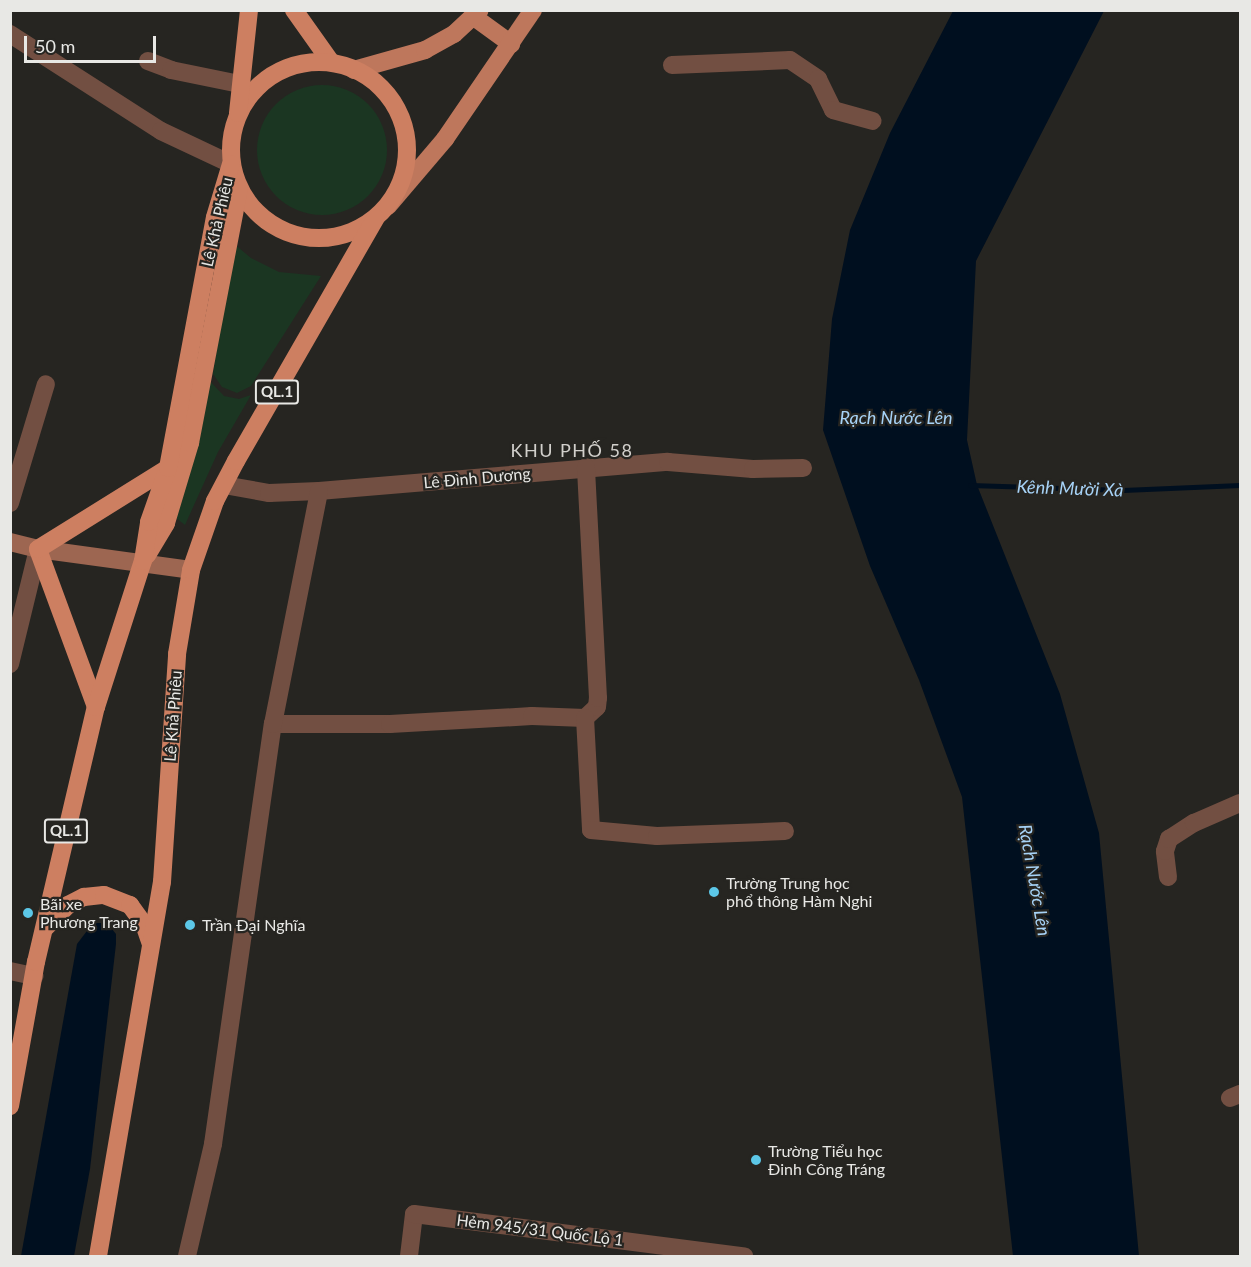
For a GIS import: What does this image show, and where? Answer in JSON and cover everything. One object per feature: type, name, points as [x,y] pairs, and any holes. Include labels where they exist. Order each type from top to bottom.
[{"type":"highway","name":"QL.1","points":[[238,113],[255,89],[278,72],[307,63],[330,62],[354,69],[390,98],[402,122],[407,148],[404,175],[382,212],[344,234],[326,238],[300,237],[275,227],[254,211],[239,189],[231,164],[230,147],[238,113],[249,10]]},
{"type":"highway","points":[[294,10],[330,62]]},
{"type":"highway","name":"Lê Khả Phiêu","points":[[10,1106],[43,932],[96,707],[143,561],[148,522],[168,468],[215,217],[231,164]]},
{"type":"highway","name":"Lê Khả Phiêu","points":[[143,561],[166,523],[190,443],[239,189]]},
{"type":"highway","name":"Lê Khả Phiêu","points":[[98,1257],[164,869],[177,654],[191,570],[224,485],[382,212]]},
{"type":"highway","points":[[96,707],[38,549],[168,468]]},
{"type":"highway","points":[[43,932],[68,905],[104,894],[121,899],[138,913],[152,949]]},
{"type":"main road","points":[[382,212],[445,139],[533,10]]},
{"type":"main road","points":[[354,69],[425,50],[454,34],[477,14],[510,44]]},
{"type":"main road","points":[[10,542],[38,549],[143,561],[191,570]]},
{"type":"street","points":[[10,34],[161,131],[231,164]]},
{"type":"street","points":[[672,64],[790,60],[818,79],[833,110],[873,121]]},
{"type":"street","points":[[148,61],[240,84]]},
{"type":"street","points":[[10,503],[46,384]]},
{"type":"street","name":"Lê Đình Dương","points":[[224,485],[269,493],[319,491],[586,467],[668,462],[753,470],[803,468]]},
{"type":"street","points":[[273,724],[390,724],[532,716],[585,718],[597,707],[598,698],[586,467]]},
{"type":"street","points":[[187,1257],[213,1144],[273,724],[319,491]]},
{"type":"street","points":[[10,664],[38,549]]},
{"type":"street","points":[[585,718],[591,830],[657,836],[785,831]]},
{"type":"street","points":[[1168,877],[1165,851],[1169,839],[1194,823],[1240,803]]},
{"type":"street","points":[[10,971],[34,976]]},
{"type":"street","name":"Hẻm 945/31 Quốc Lộ 1","points":[[409,1257],[414,1214],[744,1257]]},
{"type":"green space","points":[[322,85],[347,90],[368,104],[382,125],[387,150],[382,175],[368,196],[347,210],[322,215],[297,210],[276,196],[262,175],[257,150],[262,125],[276,104],[297,90]]},
{"type":"green space","points":[[233,243],[251,258],[279,272],[321,276],[251,386],[237,393],[222,387],[213,374]]},
{"type":"green space","points":[[208,379],[224,396],[239,399],[251,395],[218,452],[185,525],[176,518]]},
{"type":"water","name":"Rạch Nước Lên","points":[[953,11],[1104,11],[976,261],[967,440],[977,485],[1060,694],[1099,833],[1139,1256],[1013,1256],[962,797],[919,680],[870,566],[823,430],[832,319],[850,230],[890,133]]},
{"type":"water","points":[[93,923],[107,923],[116,934],[116,944],[90,1169],[74,1256],[21,1256],[77,944]]},
{"type":"waterway","name":"Kênh Mười Xà","points":[[970,485],[1123,490],[1240,485]]},
{"type":"place","name":"Trường Trung học phổ thông Hàm Nghi","points":[[714,892]]},
{"type":"place","name":"Bãi xe Phương Trang","points":[[28,913]]},
{"type":"place","name":"Trần Đại Nghĩa","points":[[190,925]]},
{"type":"place","name":"Trường Tiểu học Đinh Công Tráng","points":[[756,1160]]},
{"type":"district","name":"KHU PHỐ 58","points":[[572,450]]}]
